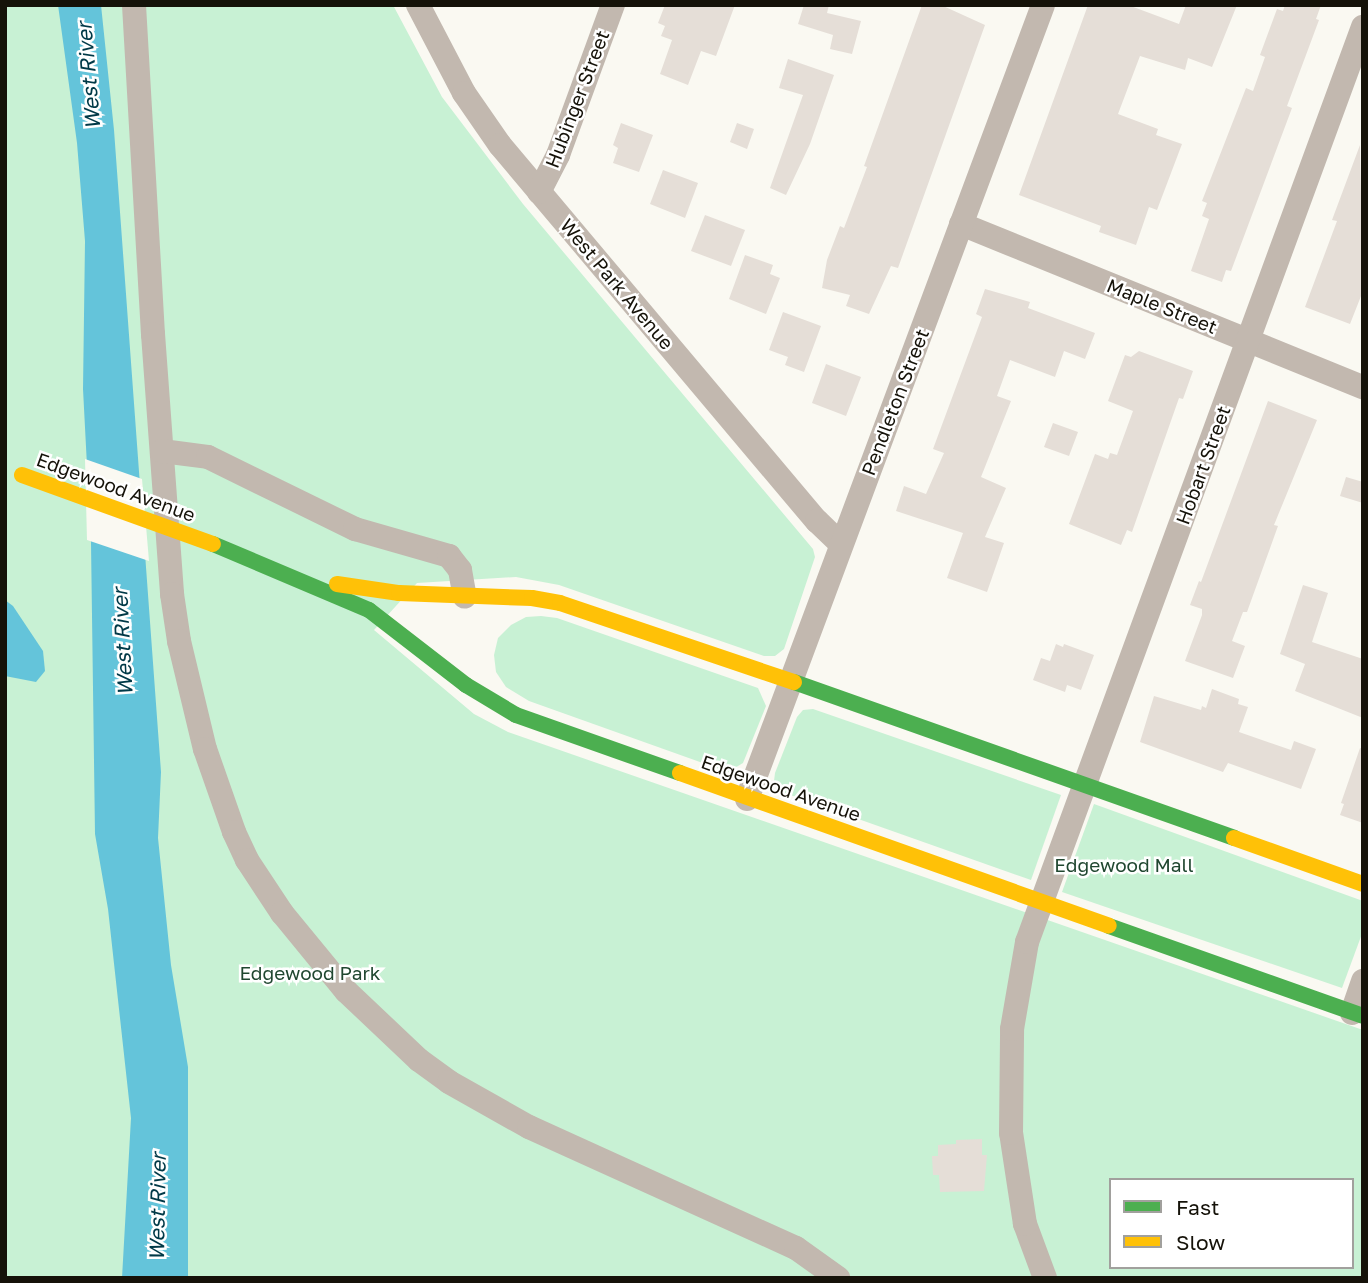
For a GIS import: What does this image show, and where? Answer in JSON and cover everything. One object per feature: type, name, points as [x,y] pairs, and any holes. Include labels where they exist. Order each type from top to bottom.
[{"type":"street","points":[[134,5],[162,451],[176,625],[205,749],[229,820],[247,860],[311,951],[346,990],[419,1060],[478,1100],[583,1153],[773,1237],[820,1262],[838,1278]]},
{"type":"street","name":"West Park Avenue","points":[[418,5],[464,93],[539,192],[817,522],[841,544]]},
{"type":"street","name":"Hubinger Street","points":[[539,192],[558,155],[613,5]]},
{"type":"street","name":"Pendleton Street","points":[[747,799],[1043,5]]},
{"type":"street","name":"Hobart Street","points":[[1045,1278],[1034,1254],[1018,1188],[1011,1133],[1009,1074],[1016,995],[1040,901],[1363,27]]},
{"type":"street","name":"Maple Street","points":[[961,224],[1363,387]]},
{"type":"street","points":[[162,451],[208,457],[355,529],[449,556],[460,570],[466,597]]},
{"type":"street","name":"Edgewood Avenue","points":[[5,469],[213,544],[349,588],[466,597],[532,598],[560,603],[790,680],[1363,884]]},
{"type":"street","name":"Edgewood Avenue","points":[[213,544],[369,610],[466,685],[516,715],[1358,1014]]},
{"type":"street","points":[[1358,1014],[1363,981]]},
{"type":"green space","name":"Edgewood Park","points":[[5,5],[393,5],[442,97],[523,204],[813,549],[815,557],[784,649],[775,656],[764,656],[559,585],[516,577],[417,583],[374,630],[474,714],[508,732],[1363,1030],[1363,1278],[5,1278]]},
{"type":"green space","points":[[526,617],[557,618],[758,688],[766,706],[743,763],[728,772],[529,701],[506,687],[496,672],[494,655],[498,638],[511,625]]},
{"type":"green space","name":"Edgewood Mall","points":[[813,709],[1061,795],[1031,880],[782,792],[774,781],[775,773],[797,717],[803,710]]},
{"type":"green space","name":"Edgewood Mall","points":[[1094,804],[1363,901],[1363,931],[1342,988],[1062,892]]},
{"type":"water","name":"West River","points":[[58,5],[101,5],[114,130],[161,772],[158,838],[171,965],[188,1067],[188,1278],[122,1278],[131,1118],[108,909],[95,834],[91,543],[83,389],[85,241],[77,143]]},
{"type":"water","points":[[5,600],[13,606],[43,651],[45,671],[36,682],[5,676]]},
{"type":"pier","points":[[85,459],[142,479],[149,561],[87,540]]},
{"type":"building","points":[[665,5],[735,5],[716,56],[701,51],[688,85],[660,74],[672,40],[661,36],[665,26],[658,23]]},
{"type":"building","points":[[804,5],[829,5],[827,13],[861,21],[852,54],[830,49],[833,35],[798,24]]},
{"type":"building","points":[[922,5],[941,5],[985,25],[898,268],[891,266],[869,314],[846,306],[850,295],[822,288],[827,260],[840,226],[844,228],[867,167],[864,166]]},
{"type":"building","points":[[1088,5],[1128,5],[1179,24],[1186,5],[1237,5],[1212,67],[1188,58],[1185,70],[1140,56],[1118,114],[1158,129],[1156,135],[1182,144],[1157,210],[1149,207],[1136,245],[1099,232],[1101,226],[1019,195]]},
{"type":"building","points":[[1285,5],[1321,5],[1316,19],[1319,20],[1287,106],[1292,108],[1231,271],[1226,270],[1222,282],[1191,271],[1209,219],[1202,216],[1207,203],[1202,201],[1246,88],[1253,91],[1265,57],[1260,55],[1277,9],[1283,11]]},
{"type":"building","points":[[788,59],[834,75],[810,144],[786,195],[770,188],[803,95],[779,88]]},
{"type":"building","points":[[621,123],[653,135],[639,172],[613,163],[618,148],[613,145]]},
{"type":"building","points":[[737,123],[754,129],[747,149],[730,142]]},
{"type":"building","points":[[1360,145],[1363,291],[1350,324],[1305,307],[1337,221],[1332,220]]},
{"type":"building","points":[[663,170],[698,183],[685,218],[650,204]]},
{"type":"building","points":[[705,215],[745,230],[731,266],[691,251]]},
{"type":"building","points":[[745,255],[773,265],[770,274],[780,278],[766,314],[729,299]]},
{"type":"building","points":[[985,289],[1030,302],[1028,308],[1095,333],[1085,359],[1064,351],[1055,377],[1010,360],[997,396],[1011,401],[981,477],[1006,488],[985,537],[1004,543],[987,592],[947,578],[963,533],[896,511],[904,486],[926,494],[944,453],[933,449],[982,317],[976,314]]},
{"type":"building","points":[[783,312],[821,326],[804,372],[785,365],[788,357],[769,350]]},
{"type":"building","points":[[1139,351],[1193,371],[1183,399],[1179,398],[1132,532],[1127,530],[1121,545],[1069,524],[1095,454],[1108,459],[1110,453],[1117,455],[1133,411],[1108,401],[1125,355],[1131,357]]},
{"type":"building","points":[[826,364],[861,377],[846,416],[812,403]]},
{"type":"building","points":[[1268,401],[1317,420],[1274,525],[1278,526],[1247,612],[1243,612],[1232,641],[1245,646],[1233,678],[1185,661],[1202,615],[1202,609],[1190,605]]},
{"type":"building","points":[[1053,423],[1078,432],[1069,456],[1044,447]]},
{"type":"building","points":[[1346,477],[1363,482],[1363,503],[1340,496]]},
{"type":"building","points":[[1303,585],[1328,593],[1312,642],[1363,659],[1363,718],[1295,691],[1305,664],[1280,654]]},
{"type":"building","points":[[1056,644],[1063,647],[1064,644],[1094,655],[1081,690],[1067,685],[1065,692],[1033,680],[1041,658],[1050,661]]},
{"type":"building","points":[[1212,689],[1239,699],[1238,704],[1248,707],[1239,732],[1291,750],[1294,741],[1316,749],[1301,789],[1228,763],[1223,772],[1140,742],[1154,696],[1201,710],[1202,706],[1206,708]]},
{"type":"building","points":[[1360,748],[1363,749],[1363,823],[1340,815],[1344,804],[1341,803]]},
{"type":"building","points":[[982,1139],[982,1155],[987,1155],[984,1191],[940,1192],[939,1175],[933,1175],[932,1156],[938,1156],[938,1145],[956,1144],[956,1140]]},
{"type":"traffic: fast","points":[[213,544],[369,610],[466,685],[516,715],[680,773]]},
{"type":"traffic: fast","points":[[794,682],[1234,838]]},
{"type":"traffic: fast","points":[[1109,926],[1363,1016]]},
{"type":"traffic: slow","points":[[22,475],[213,544]]},
{"type":"traffic: slow","points":[[337,584],[399,593],[532,598],[560,603],[794,682]]},
{"type":"traffic: slow","points":[[680,773],[1109,926]]},
{"type":"traffic: slow","points":[[1234,838],[1363,884]]}]
